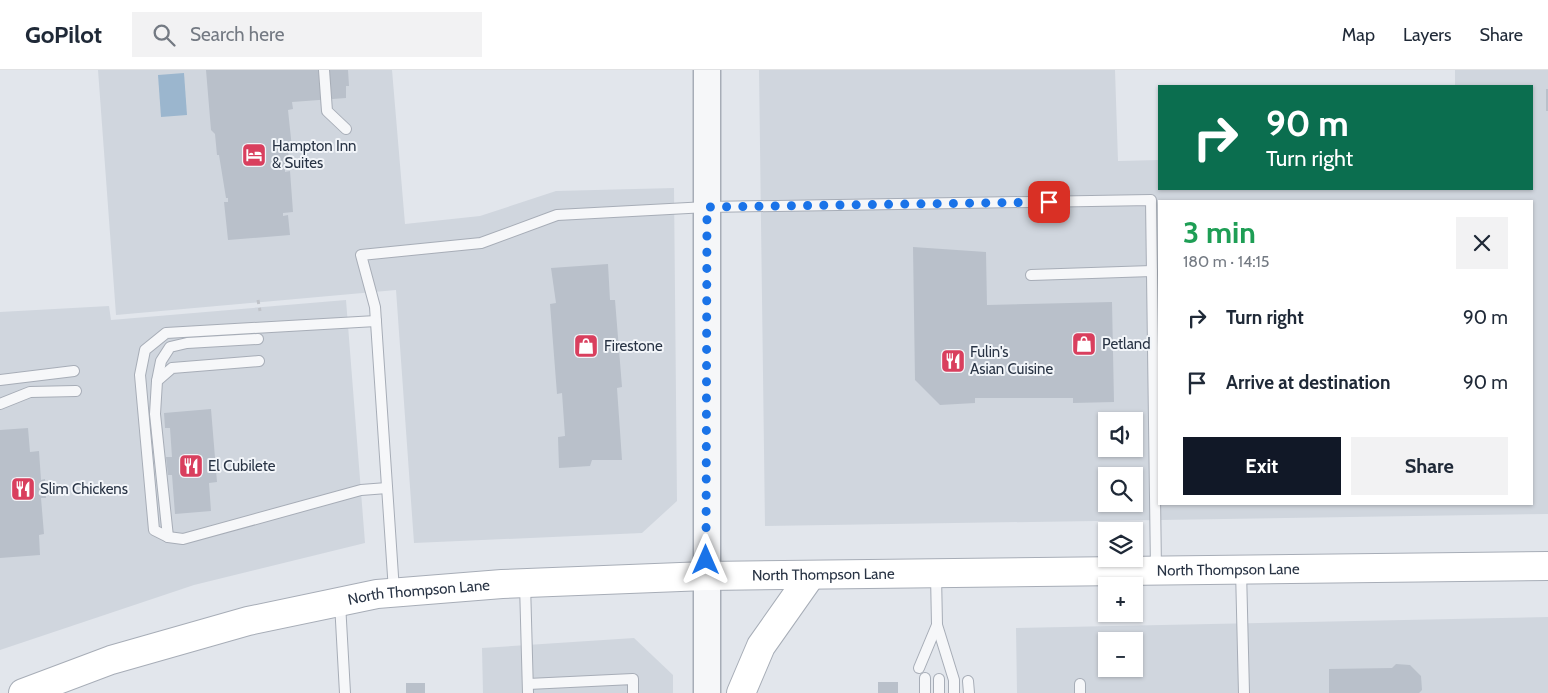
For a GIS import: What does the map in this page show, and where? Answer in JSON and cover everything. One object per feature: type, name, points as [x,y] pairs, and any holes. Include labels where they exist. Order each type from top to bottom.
[{"type":"main road","name":"North Thompson Lane","points":[[22,693],[120,658],[248,621],[394,593],[525,583],[706,576],[1548,566]]},
{"type":"main road","points":[[741,693],[761,646],[811,575]]},
{"type":"street","points":[[707,70],[707,693]]},
{"type":"lane","points":[[324,70],[327,111],[346,129]]},
{"type":"lane","points":[[394,593],[375,307],[361,255],[481,243],[557,214],[707,207],[1151,200],[1156,571]]},
{"type":"lane","points":[[1031,275],[1152,271]]},
{"type":"lane","points":[[376,322],[166,333],[145,350],[140,375],[154,530],[168,537],[183,539],[361,490],[387,488]]},
{"type":"lane","points":[[168,537],[155,414],[157,381],[161,360],[170,347],[258,339]]},
{"type":"lane","points":[[157,381],[172,368],[259,361]]},
{"type":"lane","points":[[0,380],[3,378],[74,371]]},
{"type":"lane","points":[[0,404],[30,392],[76,391]]},
{"type":"lane","points":[[1241,570],[1244,693]]},
{"type":"lane","points":[[936,574],[937,625],[954,680],[954,693]]},
{"type":"lane","points":[[525,583],[528,688],[633,679],[633,693]]},
{"type":"lane","points":[[340,602],[346,693]]},
{"type":"lane","points":[[919,668],[937,625]]},
{"type":"lane","points":[[925,678],[925,693]]},
{"type":"lane","points":[[939,679],[940,693]]},
{"type":"lane","points":[[968,681],[969,693]]},
{"type":"path","points":[[258,300],[260,314]]},
{"type":"shaded area","points":[[98,70],[392,70],[405,224],[480,216],[556,191],[674,188],[677,501],[642,533],[414,543],[396,290],[116,315]]},
{"type":"shaded area","points":[[759,70],[1115,70],[1118,161],[1158,160],[1158,190],[1533,190],[1533,85],[1455,85],[1455,70],[1548,70],[1548,514],[765,526]]},
{"type":"shaded area","points":[[346,300],[365,543],[194,585],[0,650],[0,312],[109,306],[111,320]]},
{"type":"shaded area","points":[[1548,617],[1548,693],[1017,693],[1016,628]]},
{"type":"shaded area","points":[[634,638],[673,675],[673,693],[483,693],[482,648]]},
{"type":"water","points":[[184,73],[187,115],[161,117],[158,75]]},
{"type":"building","name":"Hampton Inn & Suites","points":[[206,70],[348,70],[349,86],[346,86],[346,98],[292,102],[293,109],[288,110],[292,148],[288,149],[289,166],[285,167],[285,172],[290,171],[293,212],[283,213],[283,216],[288,215],[290,235],[228,240],[224,202],[228,202],[228,198],[226,198],[219,155],[217,155],[215,134],[211,130]]},
{"type":"building","points":[[1546,89],[1548,89],[1548,111],[1546,111]]},
{"type":"building","points":[[913,247],[986,252],[987,305],[1112,302],[1114,402],[1073,403],[1073,398],[975,398],[975,403],[940,405],[915,380]]},
{"type":"building","name":"Firestone","points":[[608,264],[610,300],[615,300],[622,387],[617,388],[622,460],[592,460],[590,466],[559,468],[558,437],[565,436],[562,393],[557,394],[550,304],[556,303],[551,268]]},
{"type":"building","name":"El Cubilete","points":[[211,409],[217,482],[209,483],[211,511],[175,514],[172,475],[168,475],[166,457],[172,457],[170,428],[165,428],[164,413]]},
{"type":"building","name":"Slim Chickens","points":[[28,428],[30,452],[39,451],[41,480],[45,479],[46,498],[41,498],[44,534],[39,535],[40,555],[0,558],[0,430]]},
{"type":"building","points":[[1396,664],[1410,665],[1421,676],[1422,690],[1419,693],[1329,693],[1329,669],[1392,668]]},
{"type":"building","points":[[878,682],[898,682],[898,693],[878,693]]},
{"type":"building","points":[[406,683],[425,683],[425,693],[406,693]]},
{"type":"place","name":"Hampton Inn & Suites","points":[[254,155]]},
{"type":"place","name":"Petland","points":[[1084,344]]},
{"type":"place","name":"Firestone","points":[[586,346]]},
{"type":"place","name":"Fulin's Asian Cuisine","points":[[953,361]]},
{"type":"place","name":"El Cubilete","points":[[191,466]]},
{"type":"place","name":"Slim Chickens","points":[[23,489]]},
{"type":"route","points":[[706,560],[707,207],[1049,202]]}]
